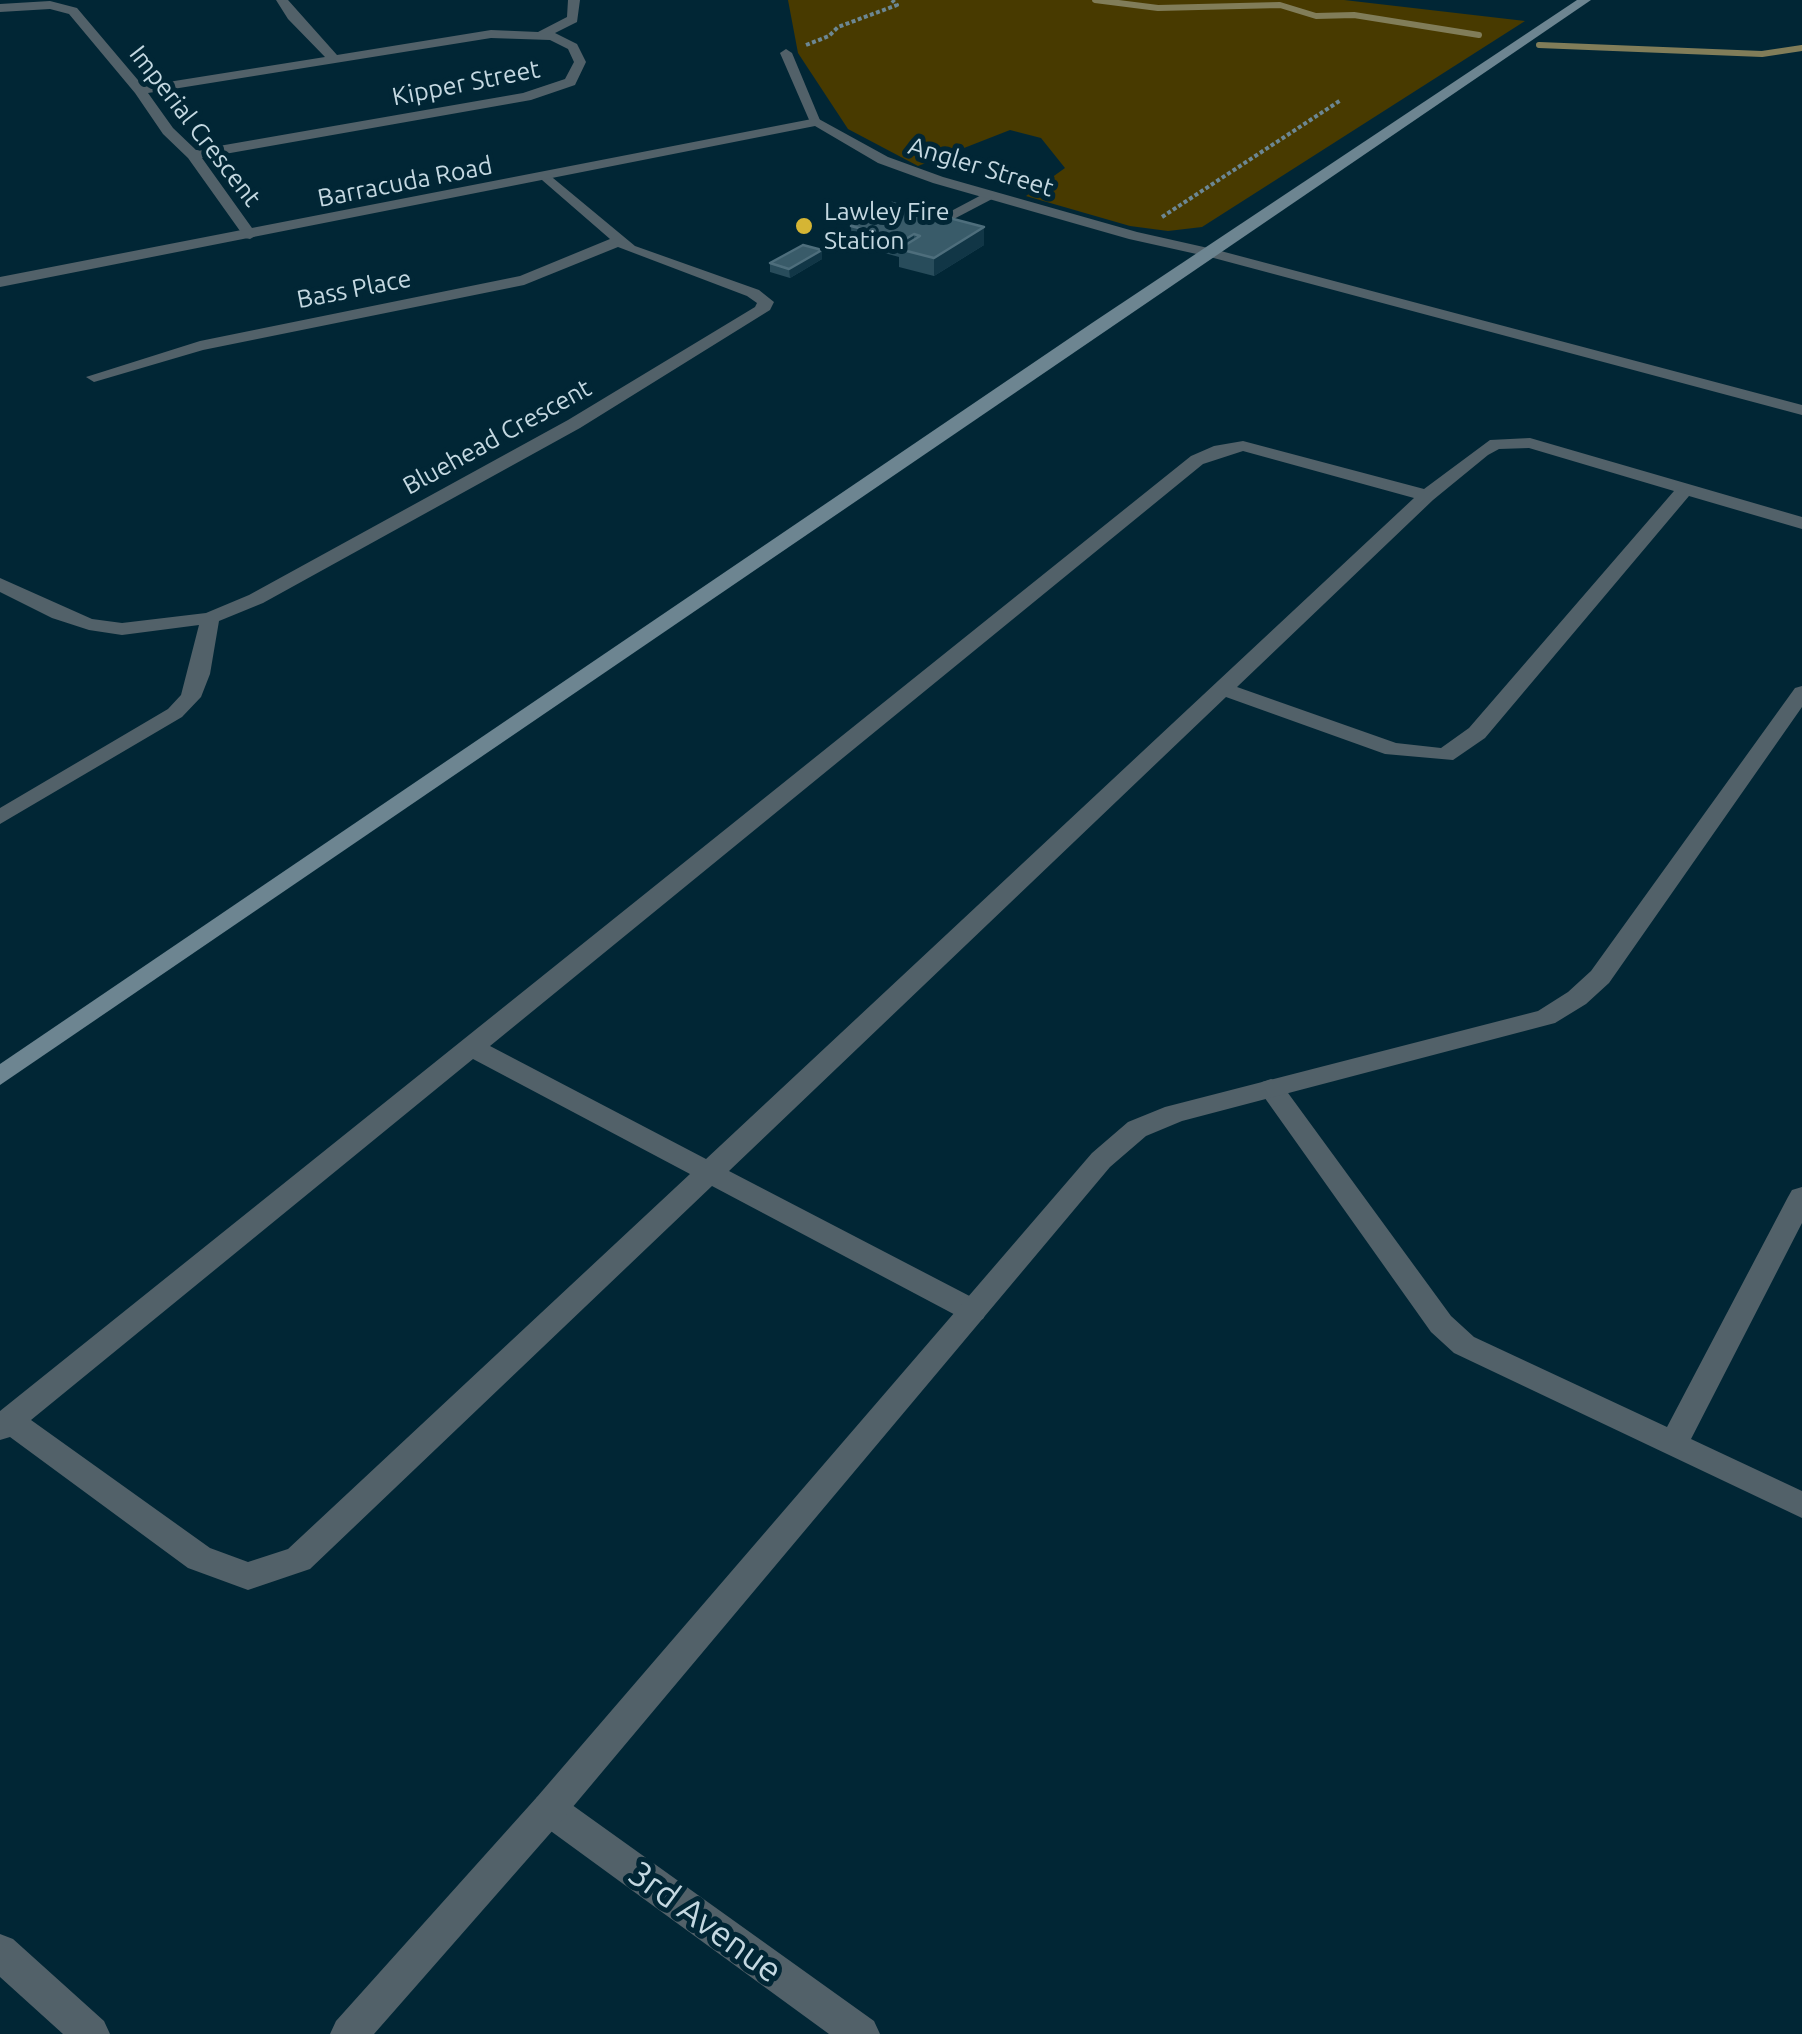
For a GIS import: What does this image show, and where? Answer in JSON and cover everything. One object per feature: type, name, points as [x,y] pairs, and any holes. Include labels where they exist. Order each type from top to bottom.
[{"type":"main road","points":[[0,1076],[1098,326],[1585,0]]},
{"type":"street","points":[[282,0],[292,16],[333,58]]},
{"type":"street","points":[[543,34],[573,19],[574,0]]},
{"type":"street","name":"Imperial Crescent","points":[[0,8],[50,5],[73,11],[140,90],[168,131],[193,155],[250,235]]},
{"type":"street","name":"Kipper Street","points":[[140,90],[479,35],[543,34],[573,46],[580,62],[575,78],[555,89],[193,155]]},
{"type":"street","points":[[786,52],[817,122]]},
{"type":"street","name":"Angler Street","points":[[817,122],[883,160],[989,195],[1802,410]]},
{"type":"street","name":"Barracuda Road","points":[[0,282],[817,122]]},
{"type":"street","name":"Bluehead Crescent","points":[[6,593],[59,614],[122,629],[210,618],[256,599],[574,424],[762,310],[766,302],[753,293],[646,258],[619,241],[547,177]]},
{"type":"street","name":"Bass Place","points":[[94,377],[200,346],[524,280],[619,241]]},
{"type":"street","points":[[1427,496],[1243,446],[1220,450],[1198,460],[5,1424],[199,1558],[248,1576],[299,1559],[1427,496],[1482,451],[1509,442],[1530,443],[1802,523]]},
{"type":"street","points":[[1223,689],[1393,749],[1445,755],[1478,733],[1685,488]]},
{"type":"street","points":[[0,817],[175,713],[190,697],[200,674],[210,618]]},
{"type":"street","points":[[350,2034],[549,1810],[1101,1160],[1137,1129],[1174,1114],[1546,1017],[1577,998],[1600,977],[1802,692]]},
{"type":"street","points":[[470,1047],[973,1311]]},
{"type":"street","points":[[1271,1088],[1441,1324],[1464,1345],[1802,1506]]},
{"type":"street","points":[[1674,1444],[1802,1197]]},
{"type":"street","name":"3rd Avenue","points":[[549,1810],[860,2034]]},
{"type":"street","points":[[0,1952],[91,2034]]},
{"type":"lane","points":[[945,218],[989,195]]},
{"type":"path","points":[[786,52],[897,6],[892,0]]},
{"type":"path","points":[[1134,236],[1341,100]]},
{"type":"shaded area","points":[[788,0],[1344,0],[1525,21],[1202,227],[1168,231],[1130,226],[1026,196],[1065,168],[1041,138],[1010,130],[918,166],[848,129],[798,53]]},
{"type":"building","points":[[892,203],[984,227],[934,258],[899,249],[920,236],[914,234],[904,240],[851,226]]},
{"type":"building","points":[[803,245],[822,250],[789,269],[770,263]]},
{"type":"waterway","points":[[1095,0],[1158,8],[1280,5],[1316,16],[1354,15],[1479,35]]},
{"type":"waterway","points":[[1539,45],[1762,54],[1802,48]]},
{"type":"place","name":"Lawley Fire Station","points":[[804,226]]}]
